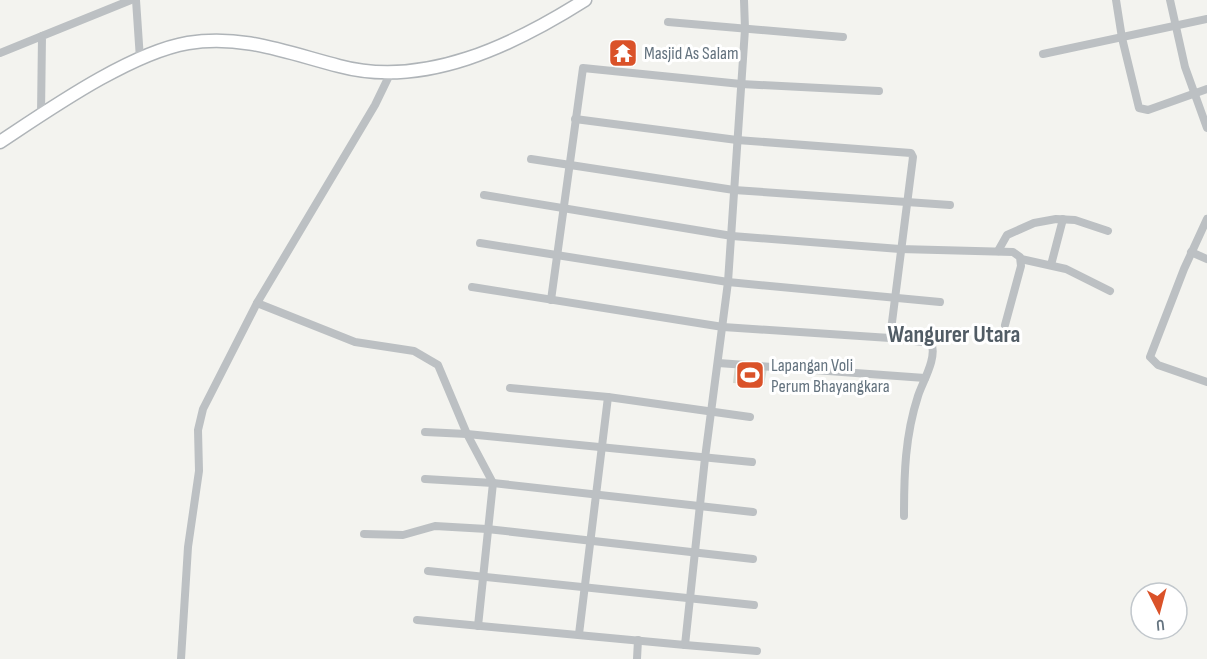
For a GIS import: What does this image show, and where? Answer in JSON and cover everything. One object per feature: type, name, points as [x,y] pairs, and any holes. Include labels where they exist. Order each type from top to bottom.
[{"type":"street","points":[[0,53],[133,0],[140,59]]},
{"type":"street","points":[[0,142],[41,114],[140,59],[187,44],[228,40],[259,44],[340,67],[390,74],[435,66],[503,45],[558,18],[585,0]]},
{"type":"street","points":[[685,645],[699,507],[728,282],[745,29],[744,0]]},
{"type":"street","points":[[1116,0],[1122,38],[1139,108],[1148,110],[1207,89]]},
{"type":"street","points":[[1170,0],[1193,93],[1207,128]]},
{"type":"street","points":[[1043,54],[1207,19]]},
{"type":"street","points":[[668,22],[843,37]]},
{"type":"street","points":[[41,114],[42,36]]},
{"type":"street","points":[[551,300],[581,72],[585,67],[741,84],[879,91]]},
{"type":"street","points":[[181,659],[188,547],[199,471],[198,429],[203,409],[257,303],[375,105],[390,74]]},
{"type":"street","points":[[575,119],[737,140],[911,153],[913,157],[890,338]]},
{"type":"street","points":[[531,159],[734,190],[950,206]]},
{"type":"street","points":[[484,195],[563,210],[732,236],[900,249],[1013,252],[1021,259],[1080,274],[1110,291]]},
{"type":"street","points":[[998,251],[1007,235],[1034,223],[1063,219],[1075,220],[1108,231]]},
{"type":"street","points":[[1051,265],[1063,219]]},
{"type":"street","points":[[1207,219],[1191,252],[1150,357],[1158,365],[1207,382]]},
{"type":"street","points":[[480,243],[728,282],[896,296],[940,302]]},
{"type":"street","points":[[1191,252],[1207,259]]},
{"type":"street","points":[[1005,325],[1021,259]]},
{"type":"street","points":[[472,287],[723,327],[890,338],[931,344],[933,349],[909,424],[904,456],[904,516]]},
{"type":"street","points":[[257,303],[349,340],[414,351],[433,361],[442,374],[467,434],[493,483],[481,577],[478,626]]},
{"type":"street","points":[[718,363],[924,378]]},
{"type":"street","points":[[510,388],[608,397],[750,417]]},
{"type":"street","points":[[579,634],[608,397]]},
{"type":"street","points":[[425,432],[467,434],[752,462]]},
{"type":"street","points":[[425,479],[493,483],[753,512]]},
{"type":"street","points":[[364,534],[404,535],[435,526],[487,529],[753,559]]},
{"type":"street","points":[[428,571],[754,605]]},
{"type":"street","points":[[417,620],[758,651]]},
{"type":"street","points":[[638,640],[638,659]]},
{"type":"shaded area","name":"Lapangan Voli Perum Bhayangkara","points":[[735,365],[767,368],[764,385],[733,383]]},
{"type":"place","name":"Masjid As Salam","points":[[623,53]]},
{"type":"place","name":"Lapangan Voli Perum Bhayangkara","points":[[750,375]]},
{"type":"district","name":"Wangurer Utara","points":[[954,334]]}]
